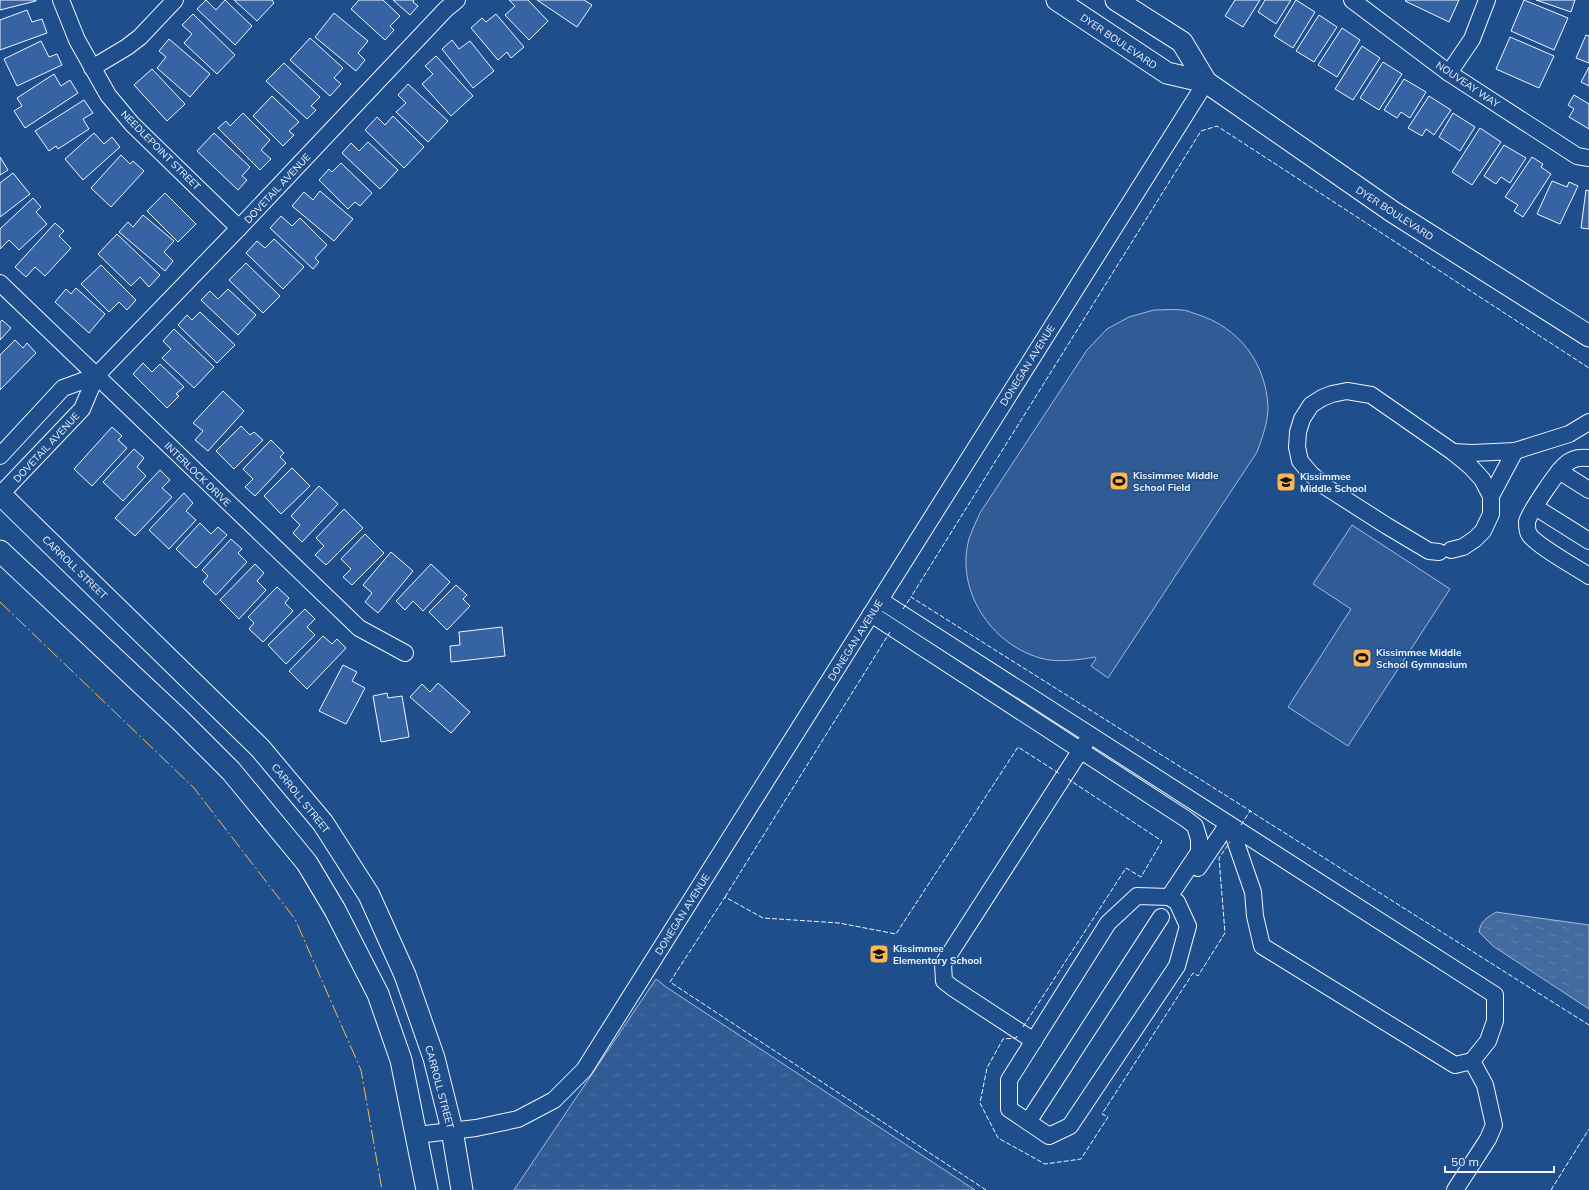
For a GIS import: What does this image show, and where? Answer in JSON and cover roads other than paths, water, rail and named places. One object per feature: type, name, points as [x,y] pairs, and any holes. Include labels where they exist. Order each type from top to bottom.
[{"type":"main road","name":"DYER BOULEVARD","points":[[1057,0],[1167,73],[1206,82],[1393,212],[1589,336]]},
{"type":"main road","name":"DYER BOULEVARD","points":[[1116,0],[1182,42],[1206,82]]},
{"type":"main road","name":"CARROLL STREET","points":[[0,494],[260,748],[323,823],[369,895],[405,975],[434,1058],[452,1130],[462,1190]]},
{"type":"main road","points":[[0,551],[180,720],[231,771],[307,863],[334,910],[378,994],[401,1060],[427,1190]]},
{"type":"street","name":"NEEDLEPOINT STREET","points":[[61,0],[77,40],[108,95],[132,124],[239,228]]},
{"type":"street","points":[[92,68],[127,47],[140,37],[175,0]]},
{"type":"street","name":"DOVETAIL AVENUE","points":[[0,494],[82,409],[96,376],[239,228],[446,9],[457,0]]},
{"type":"street","name":"NOUVEAY WAY","points":[[1352,0],[1449,73],[1577,156],[1589,158]]},
{"type":"street","points":[[1449,73],[1472,39],[1487,0]]},
{"type":"street","name":"DONEGAN AVENUE","points":[[417,1135],[476,1128],[518,1119],[554,1100],[584,1070],[1206,82]]},
{"type":"street","name":"INTERLOCK DRIVE","points":[[0,283],[359,628],[405,653]]},
{"type":"street","name":"DOVETAIL AVENUE","points":[[0,456],[62,388],[96,376]]},
{"type":"street","points":[[1346,391],[1361,392],[1371,395],[1454,452],[1482,479],[1491,496],[1491,514],[1483,531],[1475,539],[1463,547],[1445,551],[1429,551],[1326,487],[1311,474],[1300,461],[1297,448],[1298,432],[1302,419],[1311,405],[1332,394],[1346,391]]},
{"type":"street","points":[[1454,452],[1472,453],[1515,451],[1569,434],[1589,422]]},
{"type":"street","points":[[1491,496],[1515,451]]},
{"type":"street","points":[[1589,458],[1584,457],[1575,459],[1567,463],[1559,471],[1527,522],[1528,533],[1531,538],[1589,576]]},
{"type":"street","points":[[1559,471],[1589,490]]},
{"type":"street","points":[[1535,507],[1589,541]]},
{"type":"street","points":[[875,607],[1086,743],[1495,996],[1495,1021],[1488,1041],[1472,1061],[1454,1065],[1262,946],[1255,916],[1253,892],[1229,832]]},
{"type":"street","points":[[1086,743],[1195,826],[1199,839],[1199,852],[1173,899]]},
{"type":"street","points":[[1034,1041],[944,981],[943,964],[1086,743]]},
{"type":"street","points":[[1173,899],[1229,832]]},
{"type":"street","points":[[1137,896],[1173,899],[1188,926],[1177,966],[1070,1126],[1049,1136],[1010,1110],[1009,1080],[1108,923],[1137,896]]},
{"type":"street","points":[[1028,1122],[1161,917]]},
{"type":"street","points":[[1455,1190],[1488,1138],[1494,1125],[1485,1085],[1472,1061]]},
{"type":"water","points":[[1496,912],[1589,925],[1589,1009],[1493,946],[1479,932],[1483,922]]},
{"type":"place","name":"Kissimmee Middle School Field","points":[[1119,481]]},
{"type":"place","name":"Kissimmee Middle School","points":[[1286,482]]},
{"type":"place","name":"Kissimmee Middle School Gymnasium","points":[[1362,658]]},
{"type":"place","name":"Kissimmee Elementary School","points":[[879,954]]}]
